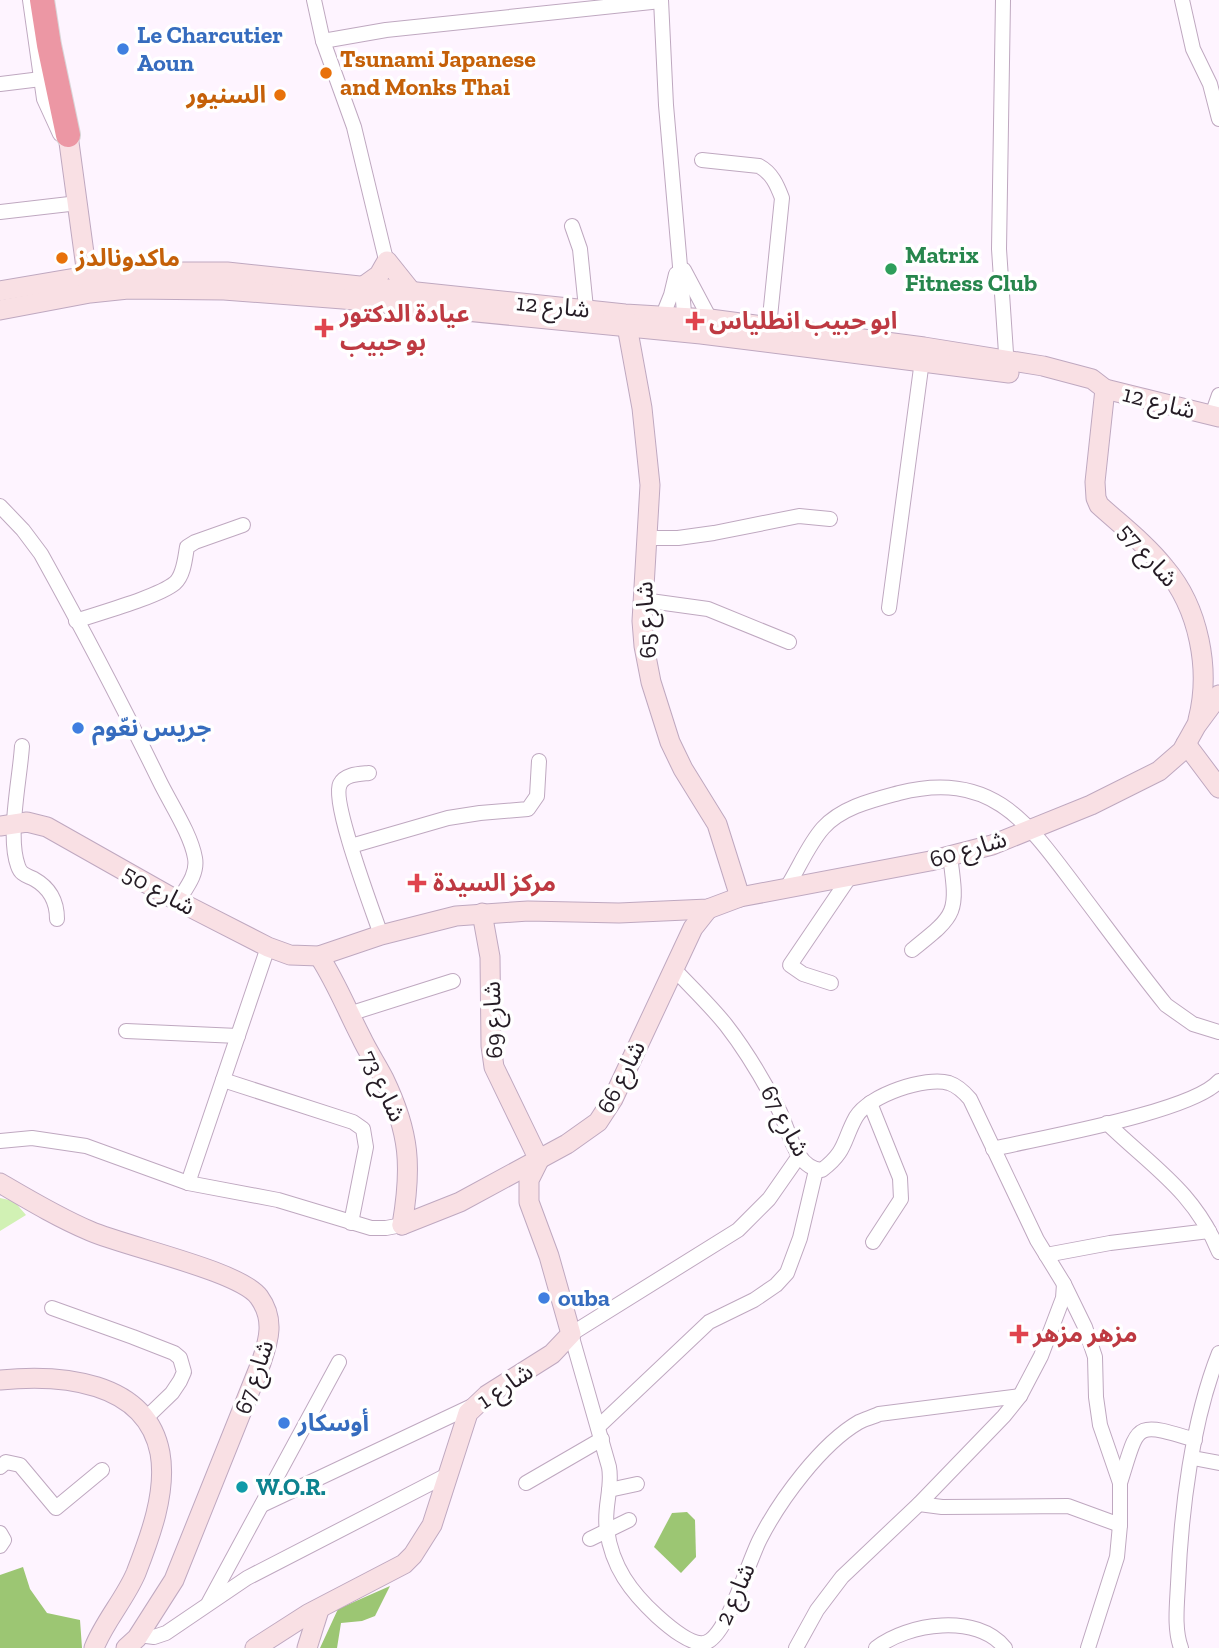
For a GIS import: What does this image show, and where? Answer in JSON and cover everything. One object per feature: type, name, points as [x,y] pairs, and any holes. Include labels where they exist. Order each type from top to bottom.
[{"type":"highway","points":[[42,0],[70,144]]},
{"type":"street","points":[[30,0],[47,108],[70,144],[88,284]]},
{"type":"street","points":[[51,0],[74,127],[70,144]]},
{"type":"street","points":[[314,0],[323,41],[354,127],[387,261],[390,296]]},
{"type":"street","points":[[323,41],[386,30],[661,0],[666,105],[685,325]]},
{"type":"street","points":[[1003,0],[999,249],[1007,366]]},
{"type":"street","points":[[1182,0],[1193,48],[1214,84],[1219,119]]},
{"type":"street","points":[[0,84],[41,79]]},
{"type":"street","points":[[702,160],[759,166],[766,170],[778,187],[782,198],[769,327]]},
{"type":"street","points":[[0,212],[78,203]]},
{"type":"street","points":[[572,226],[580,249],[587,316]]},
{"type":"street","points":[[663,315],[680,259]]},
{"type":"street","points":[[680,259],[709,319]]},
{"type":"street","points":[[365,285],[379,275],[387,261]]},
{"type":"street","points":[[387,261],[411,291]]},
{"type":"street","name":"شارع 12","points":[[0,291],[88,284],[162,272],[227,272],[365,285],[390,296],[411,291],[587,316]]},
{"type":"street","name":"شارع 12","points":[[0,310],[88,284],[128,289],[193,289],[330,298],[390,296],[685,325],[1082,376],[1092,379],[1103,388],[1216,416]]},
{"type":"street","name":"شارع 12","points":[[626,320],[663,315],[685,325],[709,319],[923,354]]},
{"type":"street","name":"شارع 65","points":[[626,320],[648,453],[650,492],[643,600],[644,646],[651,682],[663,724],[683,769],[717,824],[740,897]]},
{"type":"street","points":[[889,608],[923,354]]},
{"type":"street","name":"شارع 57","points":[[1103,388],[1094,490],[1096,498],[1099,505],[1161,563],[1176,582],[1195,625],[1211,675],[1191,735]]},
{"type":"street","points":[[1216,416],[1219,395]]},
{"type":"street","points":[[0,506],[33,542],[145,752],[192,849],[194,872],[178,901]]},
{"type":"street","points":[[647,538],[678,538],[799,516],[830,519]]},
{"type":"street","points":[[76,621],[156,593],[176,583],[182,574],[187,547],[243,525]]},
{"type":"street","points":[[643,600],[708,609],[789,642]]},
{"type":"street","name":"شارع 60","points":[[319,957],[381,935],[446,918],[528,911],[619,913],[708,909],[740,897],[950,856],[992,845],[1144,780],[1176,758],[1219,695]]},
{"type":"street","points":[[1191,735],[1219,774]]},
{"type":"street","points":[[1191,735],[1219,788]]},
{"type":"street","points":[[22,746],[7,824],[14,834],[19,870],[51,893],[57,919]]},
{"type":"street","points":[[351,846],[448,818],[528,809],[537,796],[539,761]]},
{"type":"street","points":[[369,773],[347,777],[338,788],[343,819],[381,935]]},
{"type":"street","points":[[788,887],[818,834],[844,812],[863,803],[912,790],[950,788],[986,797],[1003,806],[1032,829],[1166,1005],[1193,1024],[1219,1032]]},
{"type":"street","name":"شارع 50","points":[[7,824],[37,824],[47,827],[178,901],[268,947],[290,955],[319,957]]},
{"type":"street","points":[[912,950],[946,922],[955,902],[950,856]]},
{"type":"street","points":[[831,983],[803,974],[790,965],[850,875]]},
{"type":"street","name":"شارع 66","points":[[402,1225],[460,1202],[539,1160],[581,1135],[604,1116],[694,928],[708,909]]},
{"type":"street","name":"شارع 69","points":[[482,913],[491,971],[491,1046],[494,1066],[539,1160]]},
{"type":"street","points":[[188,1183],[268,947]]},
{"type":"street","points":[[335,980],[339,950]]},
{"type":"street","name":"شارع 73","points":[[319,957],[335,980],[349,1014],[399,1113],[408,1150],[409,1188],[402,1225]]},
{"type":"street","name":"شارع 67","points":[[674,969],[724,1023],[753,1063],[799,1156],[816,1170],[822,1170],[832,1163],[845,1146],[856,1117],[870,1103]]},
{"type":"street","points":[[349,1014],[453,981]]},
{"type":"street","points":[[126,1031],[237,1036]]},
{"type":"street","points":[[223,1080],[353,1122],[363,1129],[366,1147],[351,1223]]},
{"type":"street","points":[[993,1149],[1185,1102],[1219,1081]]},
{"type":"street","points":[[873,1242],[901,1199],[900,1178],[870,1103],[925,1082],[951,1083],[962,1089],[970,1099],[1046,1255],[1085,1327],[1095,1357],[1100,1425],[1120,1483]]},
{"type":"street","points":[[1107,1123],[1178,1186],[1209,1231],[1219,1252]]},
{"type":"street","points":[[0,1142],[32,1138],[72,1143],[188,1183],[278,1200],[351,1223],[386,1228],[402,1225]]},
{"type":"street","points":[[539,1160],[529,1180],[529,1202],[549,1256],[571,1334],[738,1230],[769,1199],[799,1156]]},
{"type":"street","points":[[526,1483],[600,1433],[709,1322],[754,1300],[776,1285],[787,1273],[800,1238],[816,1170]]},
{"type":"street","name":"شارع 67","points":[[0,1183],[91,1231],[236,1279],[258,1295],[269,1318],[269,1341],[174,1580],[134,1642]]},
{"type":"street","points":[[1046,1255],[1110,1243],[1209,1231]]},
{"type":"street","points":[[796,1648],[827,1596],[1004,1416],[1020,1395],[1041,1356],[1063,1298],[1064,1284]]},
{"type":"street","points":[[52,1308],[144,1341],[180,1358],[184,1372],[180,1381],[172,1393],[145,1419]]},
{"type":"street","name":"شارع 1","points":[[255,1648],[308,1614],[404,1564],[432,1525],[460,1432],[472,1406],[505,1382],[540,1363],[571,1334]]},
{"type":"street","name":"شارع 2","points":[[571,1334],[611,1476],[606,1505],[607,1531],[622,1577],[634,1593],[672,1629],[702,1646],[719,1633],[729,1616],[761,1537],[803,1476],[830,1444],[859,1422],[879,1414],[1020,1395]]},
{"type":"street","points":[[1181,1648],[1177,1638],[1180,1552],[1195,1440],[1204,1396],[1219,1353]]},
{"type":"street","points":[[208,1604],[339,1362]]},
{"type":"street","points":[[0,1380],[53,1380],[106,1389],[133,1406],[153,1433],[160,1452],[160,1492],[151,1531],[135,1576],[100,1643]]},
{"type":"street","points":[[262,1505],[472,1406]]},
{"type":"street","points":[[1088,1648],[1117,1558],[1120,1483],[1134,1437],[1145,1429],[1155,1428],[1195,1440]]},
{"type":"street","points":[[1193,1458],[1219,1463]]},
{"type":"street","points":[[0,1467],[6,1462],[20,1465],[56,1508],[102,1470]]},
{"type":"street","points":[[134,1642],[159,1636],[285,1557],[447,1475]]},
{"type":"street","points":[[609,1490],[637,1484]]},
{"type":"street","points":[[919,1504],[942,1507],[1068,1506],[1120,1525]]},
{"type":"street","points":[[590,1539],[629,1520]]},
{"type":"street","points":[[0,1533],[4,1540],[0,1546]]},
{"type":"street","points":[[307,1648],[319,1610]]},
{"type":"street","points":[[287,1648],[295,1623]]},
{"type":"street","points":[[876,1648],[905,1633],[951,1625],[984,1631],[999,1640],[1005,1648]]},
{"type":"green space","points":[[0,1198],[14,1201],[26,1215],[0,1231]]},
{"type":"green space","points":[[687,1512],[695,1520],[696,1557],[681,1573],[654,1547],[672,1513]]},
{"type":"green space","points":[[23,1567],[30,1589],[47,1613],[80,1620],[82,1648],[0,1648],[0,1575]]},
{"type":"green space","points":[[390,1586],[375,1616],[362,1621],[341,1623],[337,1648],[320,1648],[338,1609]]},
{"type":"place","name":"Le Charcutier Aoun","points":[[123,49]]},
{"type":"place","name":"Tsunami Japanese and Monks Thai","points":[[326,73]]},
{"type":"place","name":"السنيور","points":[[280,95]]},
{"type":"place","name":"ماكدونالدز","points":[[62,258]]},
{"type":"place","name":"Matrix Fitness Club","points":[[891,269]]},
{"type":"place","name":"ابو حبيب انطلياس","points":[[695,321]]},
{"type":"place","name":"عيادة الدكتور بو حبيب","points":[[324,328]]},
{"type":"place","name":"جريس نعّوم","points":[[78,728]]},
{"type":"place","name":"مركز السيدة","points":[[417,883]]},
{"type":"place","name":"ouba","points":[[544,1298]]},
{"type":"place","name":"مزهر مزهر","points":[[1019,1334]]},
{"type":"place","name":"أوسكار","points":[[284,1423]]},
{"type":"place","name":"W.O.R.","points":[[242,1487]]}]
